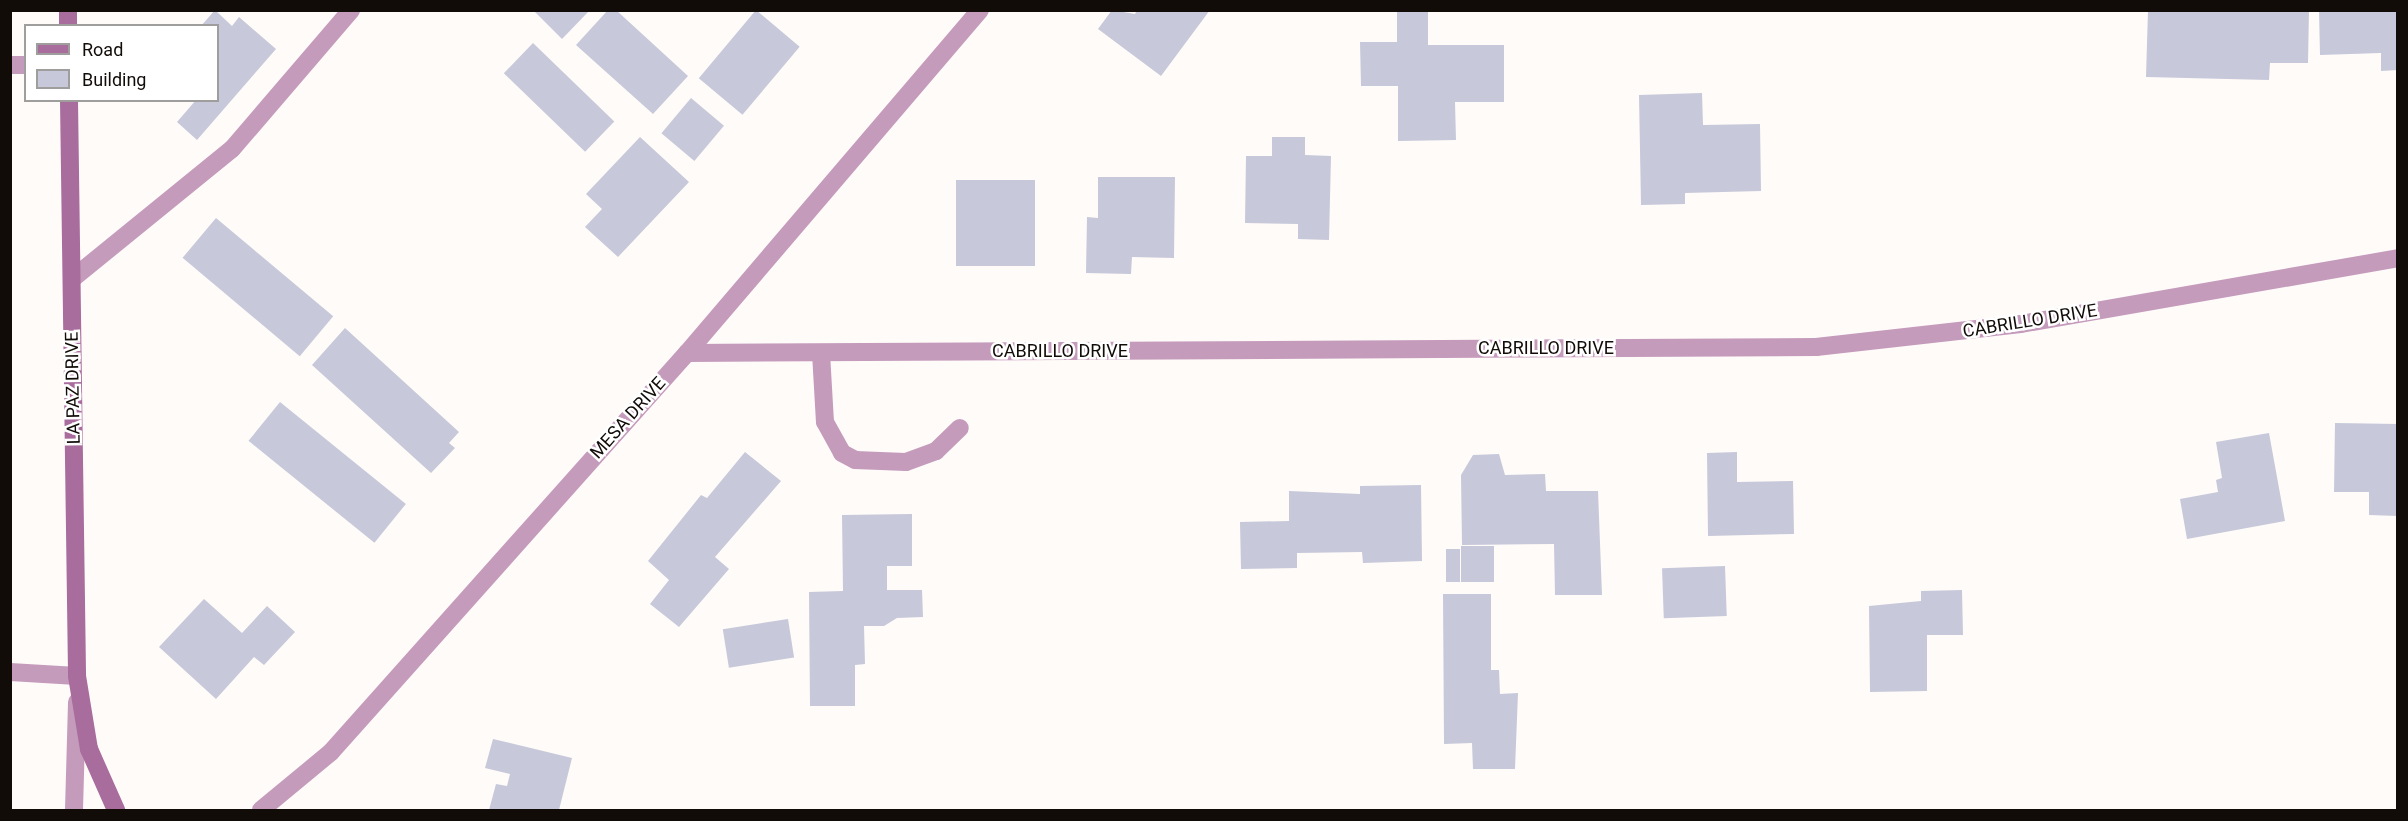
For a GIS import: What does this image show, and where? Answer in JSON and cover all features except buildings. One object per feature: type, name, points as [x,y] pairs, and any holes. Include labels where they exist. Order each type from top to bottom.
[{"type":"main road","name":"LA PAZ DRIVE","points":[[69,102],[77,676],[89,749],[116,810]]},
{"type":"street","points":[[72,279],[232,149],[351,10]]},
{"type":"street","name":"MESA DRIVE","points":[[261,810],[331,752],[687,353],[980,10]]},
{"type":"street","name":"CABRILLO DRIVE","points":[[687,353],[1816,346],[2021,324],[2397,258]]},
{"type":"street","points":[[821,353],[825,422],[842,453],[855,460],[906,462],[936,451],[960,428]]},
{"type":"street","points":[[10,672],[77,676]]},
{"type":"street","name":"LA PAZ DRIVE","points":[[74,810],[77,676]]}]
